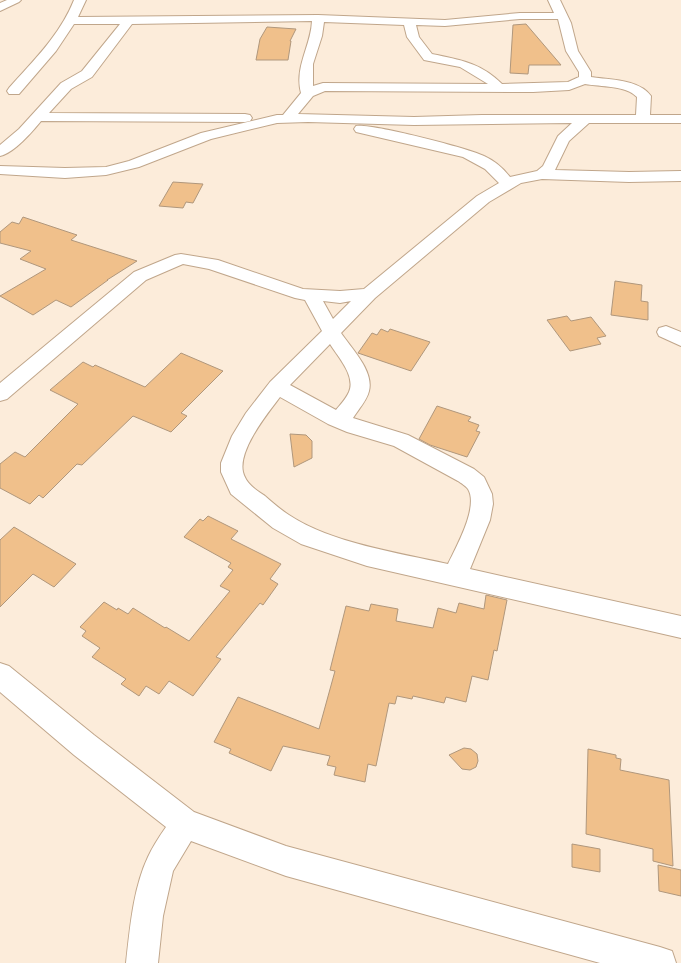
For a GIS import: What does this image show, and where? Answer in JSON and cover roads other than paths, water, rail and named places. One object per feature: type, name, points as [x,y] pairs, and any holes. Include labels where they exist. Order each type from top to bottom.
[{"type":"street","points":[[0,8],[15,0]]},
{"type":"street","points":[[14,91],[62,36],[80,0]]},
{"type":"street","points":[[0,170],[65,173],[106,171],[134,164],[206,136],[283,118],[308,93],[323,87],[569,86],[579,83],[585,78],[586,72],[572,51],[562,16],[554,0]]},
{"type":"street","points":[[70,21],[127,22],[318,18],[445,23],[520,16],[562,16]]},
{"type":"street","points":[[308,93],[307,67],[319,26],[318,18]]},
{"type":"street","points":[[0,152],[24,132],[66,86],[87,74],[127,22]]},
{"type":"street","points":[[409,22],[413,37],[428,57],[464,64],[489,78],[498,87]]},
{"type":"street","points":[[583,80],[627,87],[640,91],[644,96],[643,119]]},
{"type":"street","points":[[38,117],[325,118],[414,121],[482,119],[681,119]]},
{"type":"street","points":[[325,118],[352,128],[446,148],[468,155],[495,169],[503,176],[508,184]]},
{"type":"street","points":[[542,174],[550,168],[563,139],[584,120]]},
{"type":"street","points":[[681,176],[629,177],[542,174],[530,176],[508,184],[483,199],[369,294],[277,387],[253,418],[236,449],[232,463],[232,472],[239,488],[281,522],[309,537],[367,556],[681,627]]},
{"type":"street","points":[[0,394],[135,280],[152,270],[181,259],[212,264],[293,291],[311,295],[340,297],[369,294]]},
{"type":"street","points":[[311,295],[332,333],[357,371],[360,380],[358,392],[340,421]]},
{"type":"street","points":[[277,387],[354,427],[401,440],[466,475],[476,483],[481,494],[482,504],[479,520],[455,577]]},
{"type":"street","points":[[0,675],[84,745],[185,824],[286,861],[660,963]]},
{"type":"street","points":[[142,963],[147,916],[159,867],[185,824]]}]
